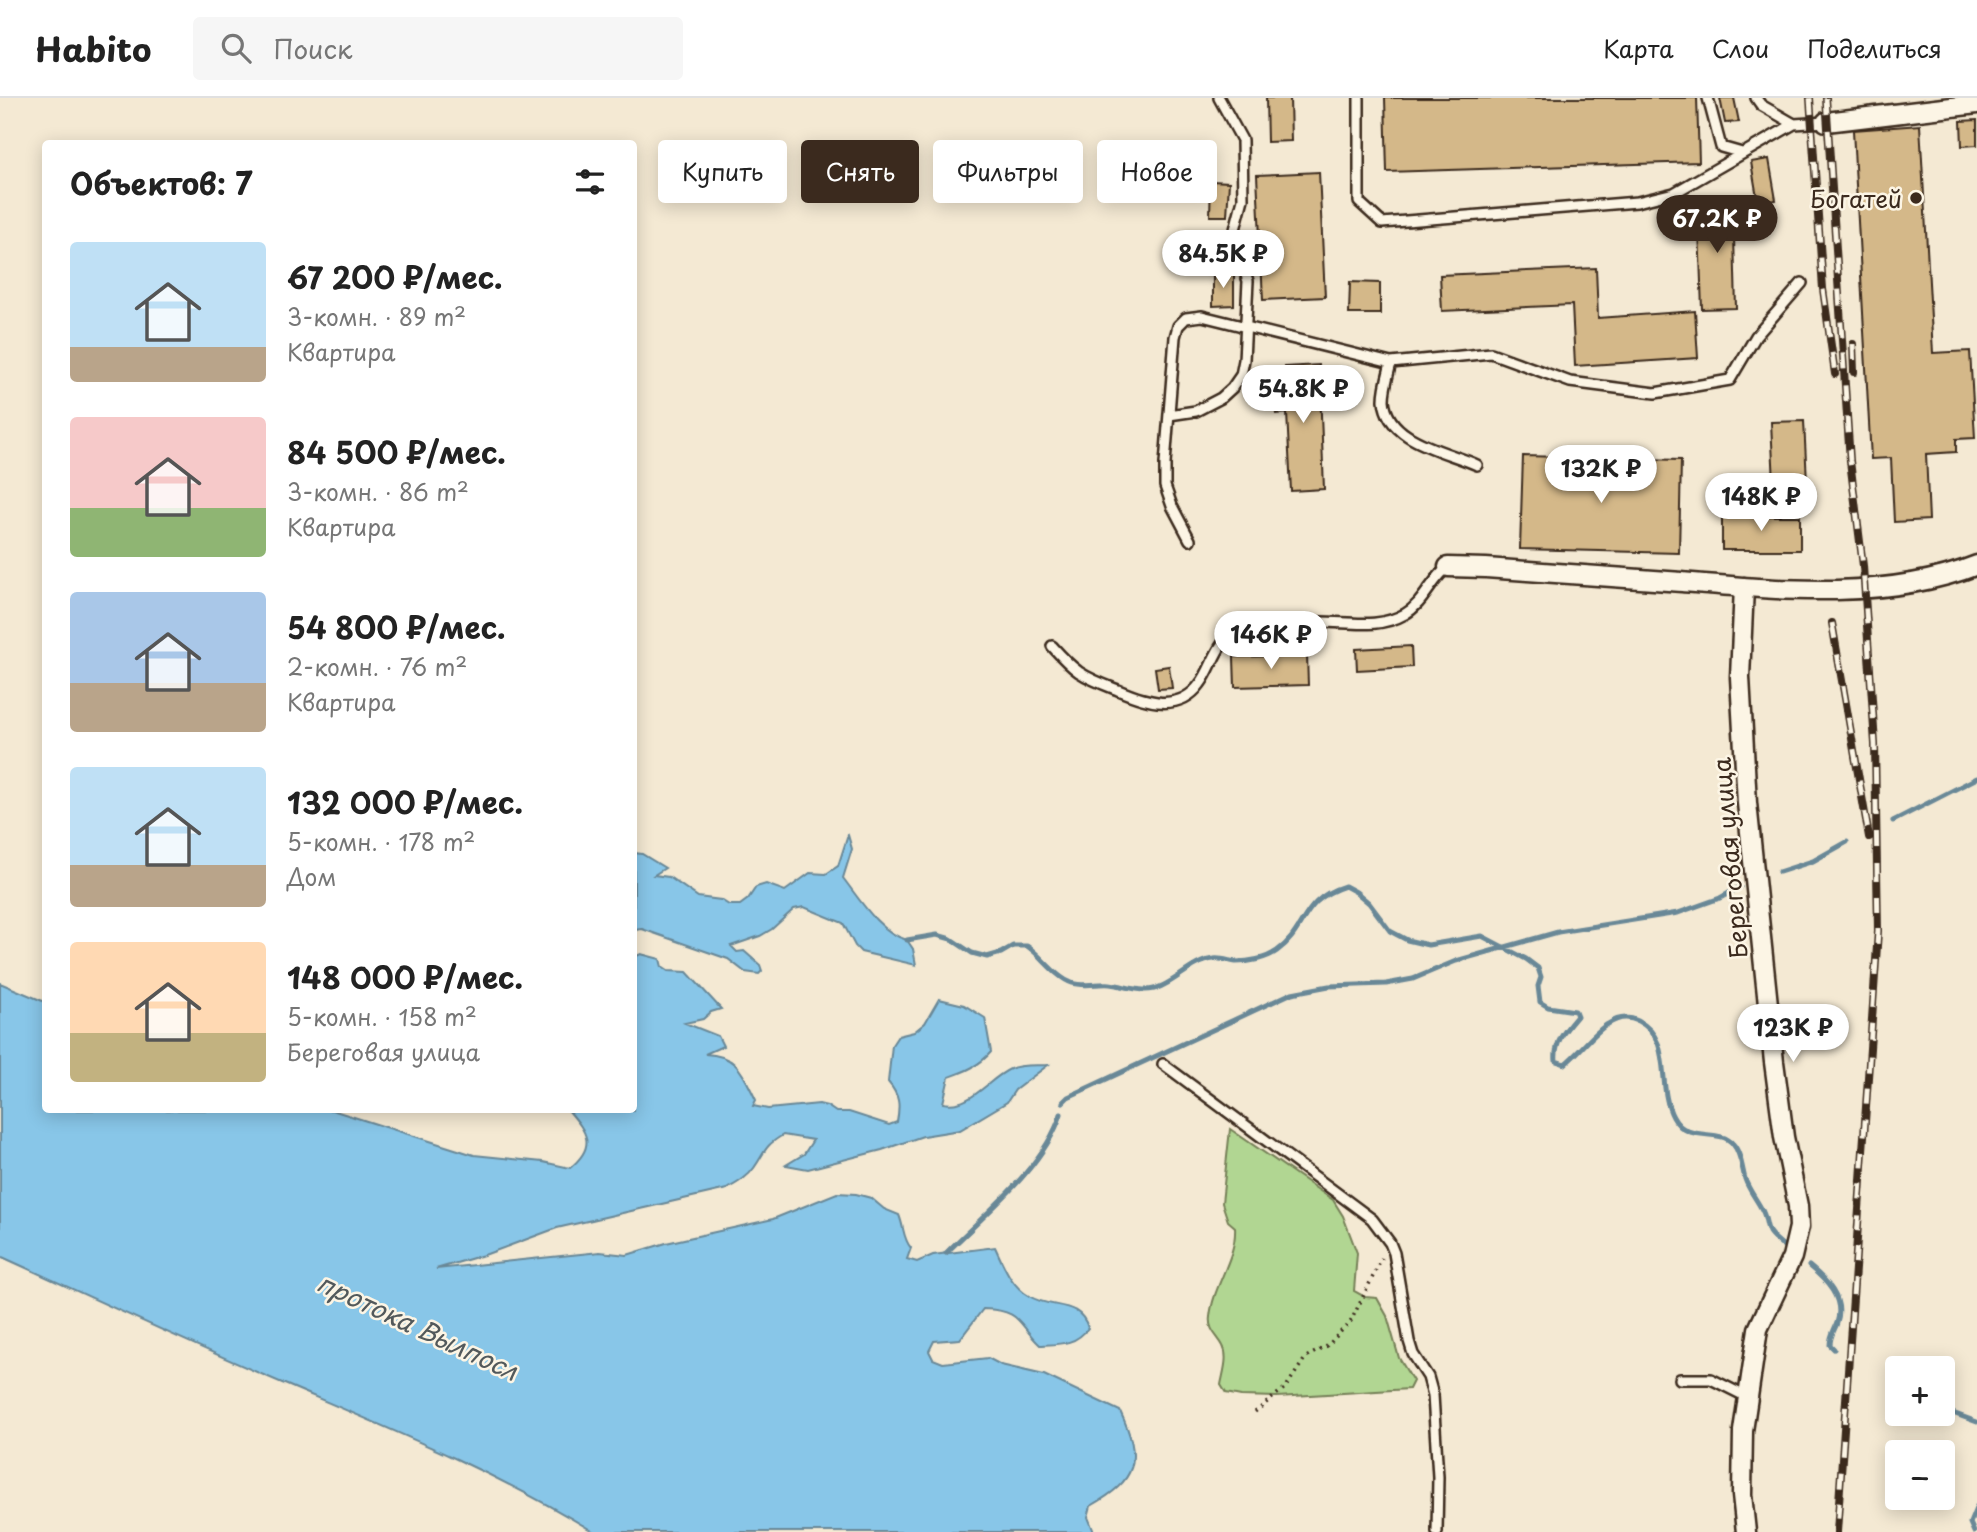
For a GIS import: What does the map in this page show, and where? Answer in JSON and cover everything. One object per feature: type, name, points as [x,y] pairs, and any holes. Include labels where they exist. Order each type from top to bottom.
[{"type":"street","points":[[1826,122],[1928,104],[1977,104]]},
{"type":"street","points":[[1448,567],[1824,590],[1926,582],[1977,565]]},
{"type":"street","name":"Береговая улица","points":[[1744,587],[1740,677],[1747,803],[1779,1103],[1798,1206],[1799,1227],[1793,1257],[1758,1329],[1741,1460],[1741,1495],[1746,1532]]},
{"type":"lane","points":[[1169,415],[1196,411],[1207,406],[1232,388],[1241,375],[1247,328],[1248,281],[1233,237],[1242,199],[1242,141],[1219,98]]},
{"type":"lane","points":[[1359,98],[1359,202],[1382,223],[1637,202],[1674,192],[1794,124],[1826,122]]},
{"type":"lane","points":[[1708,98],[1721,147],[1742,153]]},
{"type":"lane","points":[[1756,98],[1761,105],[1794,124]]},
{"type":"lane","points":[[1190,540],[1165,486],[1178,326],[1186,318],[1202,316],[1391,363],[1491,353],[1570,382],[1655,393],[1730,380],[1756,335],[1802,283]]},
{"type":"lane","points":[[1391,363],[1384,400],[1387,415],[1394,424],[1419,442],[1477,465]]},
{"type":"lane","points":[[1052,646],[1078,671],[1093,680],[1146,701],[1161,704],[1178,701],[1190,695],[1200,685],[1225,640],[1239,632],[1280,624],[1380,623],[1394,619],[1408,612],[1448,567]]},
{"type":"lane","points":[[1163,1064],[1372,1219],[1390,1243],[1409,1341],[1413,1354],[1428,1377],[1433,1395],[1438,1477],[1437,1532]]},
{"type":"lane","points":[[1680,1379],[1711,1379],[1748,1397]]},
{"type":"path","points":[[1255,1412],[1286,1387],[1306,1357],[1326,1346],[1351,1321],[1390,1243]]},
{"type":"green space","points":[[1230,1129],[1333,1200],[1343,1216],[1357,1253],[1354,1291],[1365,1297],[1377,1298],[1387,1316],[1399,1358],[1413,1381],[1409,1389],[1277,1397],[1226,1393],[1221,1385],[1225,1350],[1210,1322],[1215,1294],[1235,1238],[1235,1227],[1228,1221],[1222,1203]]},
{"type":"water","points":[[848,835],[852,849],[843,878],[879,923],[907,940],[913,949],[916,965],[861,952],[843,923],[804,907],[794,909],[760,936],[731,946],[737,952],[744,951],[760,965],[762,971],[759,974],[745,972],[728,959],[642,929],[637,930],[637,853],[665,868],[654,875],[669,877],[698,897],[721,900],[729,905],[740,905],[756,887],[766,884],[785,891],[810,873],[826,874],[838,866]]},
{"type":"water","name":"протока Вылпосл","points":[[641,954],[660,959],[662,967],[668,971],[687,972],[721,1009],[711,1012],[703,1019],[685,1023],[718,1036],[723,1046],[705,1054],[725,1058],[738,1068],[756,1100],[753,1106],[768,1109],[819,1104],[836,1112],[849,1112],[889,1125],[897,1122],[898,1101],[888,1082],[892,1045],[898,1036],[914,1032],[925,1023],[939,999],[964,1005],[985,1018],[991,1052],[972,1068],[949,1077],[943,1103],[953,1104],[970,1098],[1014,1067],[1048,1065],[1015,1090],[1007,1102],[960,1130],[923,1136],[882,1150],[808,1169],[786,1165],[804,1154],[813,1140],[783,1135],[768,1146],[748,1175],[727,1189],[557,1228],[487,1254],[436,1269],[600,1252],[627,1255],[666,1243],[773,1219],[837,1193],[871,1198],[884,1209],[899,1215],[911,1248],[907,1259],[917,1262],[933,1255],[995,1247],[1017,1287],[1038,1300],[1072,1309],[1084,1319],[1088,1328],[1073,1341],[1040,1345],[1012,1315],[983,1309],[960,1339],[934,1341],[929,1351],[933,1359],[943,1363],[988,1358],[1001,1365],[1044,1375],[1120,1411],[1132,1443],[1131,1467],[1118,1487],[1091,1506],[1088,1517],[1094,1532],[594,1532],[520,1490],[443,1453],[215,1354],[0,1256],[0,983],[42,1001],[42,1113],[341,1113],[474,1155],[543,1162],[570,1168],[584,1153],[586,1146],[584,1132],[570,1113],[637,1113],[637,956]]},
{"type":"building","points":[[1266,98],[1290,98],[1291,141],[1267,142]]},
{"type":"building","points":[[1385,98],[1697,98],[1699,162],[1387,172]]},
{"type":"building","points":[[1720,98],[1734,98],[1739,122],[1725,123]]},
{"type":"building","points":[[1977,120],[1977,145],[1962,146],[1961,121]]},
{"type":"building","points":[[1920,125],[1933,353],[1970,351],[1975,438],[1956,439],[1956,452],[1926,454],[1929,520],[1894,522],[1891,458],[1871,459],[1853,130]]},
{"type":"building","points":[[1769,159],[1776,200],[1758,203],[1751,162]]},
{"type":"building","points":[[1319,172],[1325,297],[1263,300],[1257,175]]},
{"type":"building","points":[[1217,181],[1229,182],[1227,216],[1210,216],[1210,203],[1217,203]]},
{"type":"building","points":[[1733,201],[1736,308],[1702,309],[1698,202]]},
{"type":"building","points":[[1596,268],[1598,318],[1695,311],[1698,358],[1575,366],[1572,305],[1442,311],[1440,275]]},
{"type":"building","points":[[1213,274],[1234,274],[1234,305],[1213,306]]},
{"type":"building","points":[[1350,282],[1380,283],[1380,314],[1349,314]]},
{"type":"building","points":[[1319,365],[1324,489],[1291,491],[1287,413],[1276,414],[1274,379],[1286,379],[1285,367]]},
{"type":"building","points":[[1804,421],[1807,482],[1774,483],[1771,422]]},
{"type":"building","points":[[1523,456],[1681,460],[1679,553],[1520,549]]},
{"type":"building","points":[[1722,516],[1800,516],[1800,550],[1722,550]]},
{"type":"building","points":[[1411,646],[1412,667],[1357,670],[1356,649]]},
{"type":"building","points":[[1307,655],[1308,685],[1235,687],[1234,657]]},
{"type":"building","points":[[1169,666],[1172,688],[1158,689],[1155,668]]},
{"type":"waterway","points":[[1893,821],[1977,778]]},
{"type":"waterway","points":[[1779,872],[1813,861],[1847,842]]},
{"type":"waterway","points":[[907,940],[937,935],[951,939],[972,953],[987,957],[1013,946],[1027,946],[1060,976],[1072,983],[1110,984],[1149,990],[1162,986],[1207,960],[1236,962],[1273,954],[1287,943],[1320,899],[1345,886],[1369,903],[1390,931],[1407,940],[1428,945],[1482,936],[1538,968],[1541,977],[1538,986],[1540,1002],[1548,1007],[1575,1011],[1577,1016],[1559,1042],[1556,1061],[1565,1064],[1603,1027],[1615,1020],[1634,1019],[1649,1029],[1660,1051],[1665,1091],[1673,1117],[1686,1130],[1720,1136],[1733,1144],[1740,1156],[1745,1179],[1763,1212],[1769,1232],[1785,1247]]},
{"type":"waterway","points":[[1063,1102],[1068,1097],[1292,993],[1329,986],[1386,984],[1413,979],[1456,961],[1558,932],[1678,913],[1720,898],[1740,887]]},
{"type":"waterway","points":[[946,1253],[1027,1171],[1053,1134],[1061,1114]]},
{"type":"waterway","points":[[1809,1266],[1822,1277],[1836,1298],[1839,1314],[1830,1345],[1834,1349]]},
{"type":"waterway","points":[[1955,1414],[1977,1422]]},
{"type":"waterway","points":[[1974,1532],[1970,1523],[1977,1506]]},
{"type":"railway","points":[[1810,98],[1823,289],[1835,374]]},
{"type":"railway","points":[[1826,98],[1850,461],[1863,566],[1875,744],[1878,931],[1837,1532]]},
{"type":"railway","points":[[1853,344],[1854,372]]},
{"type":"railway","points":[[1832,623],[1869,837]]},
{"type":"place","name":"Богатей","points":[[1916,198]]}]
